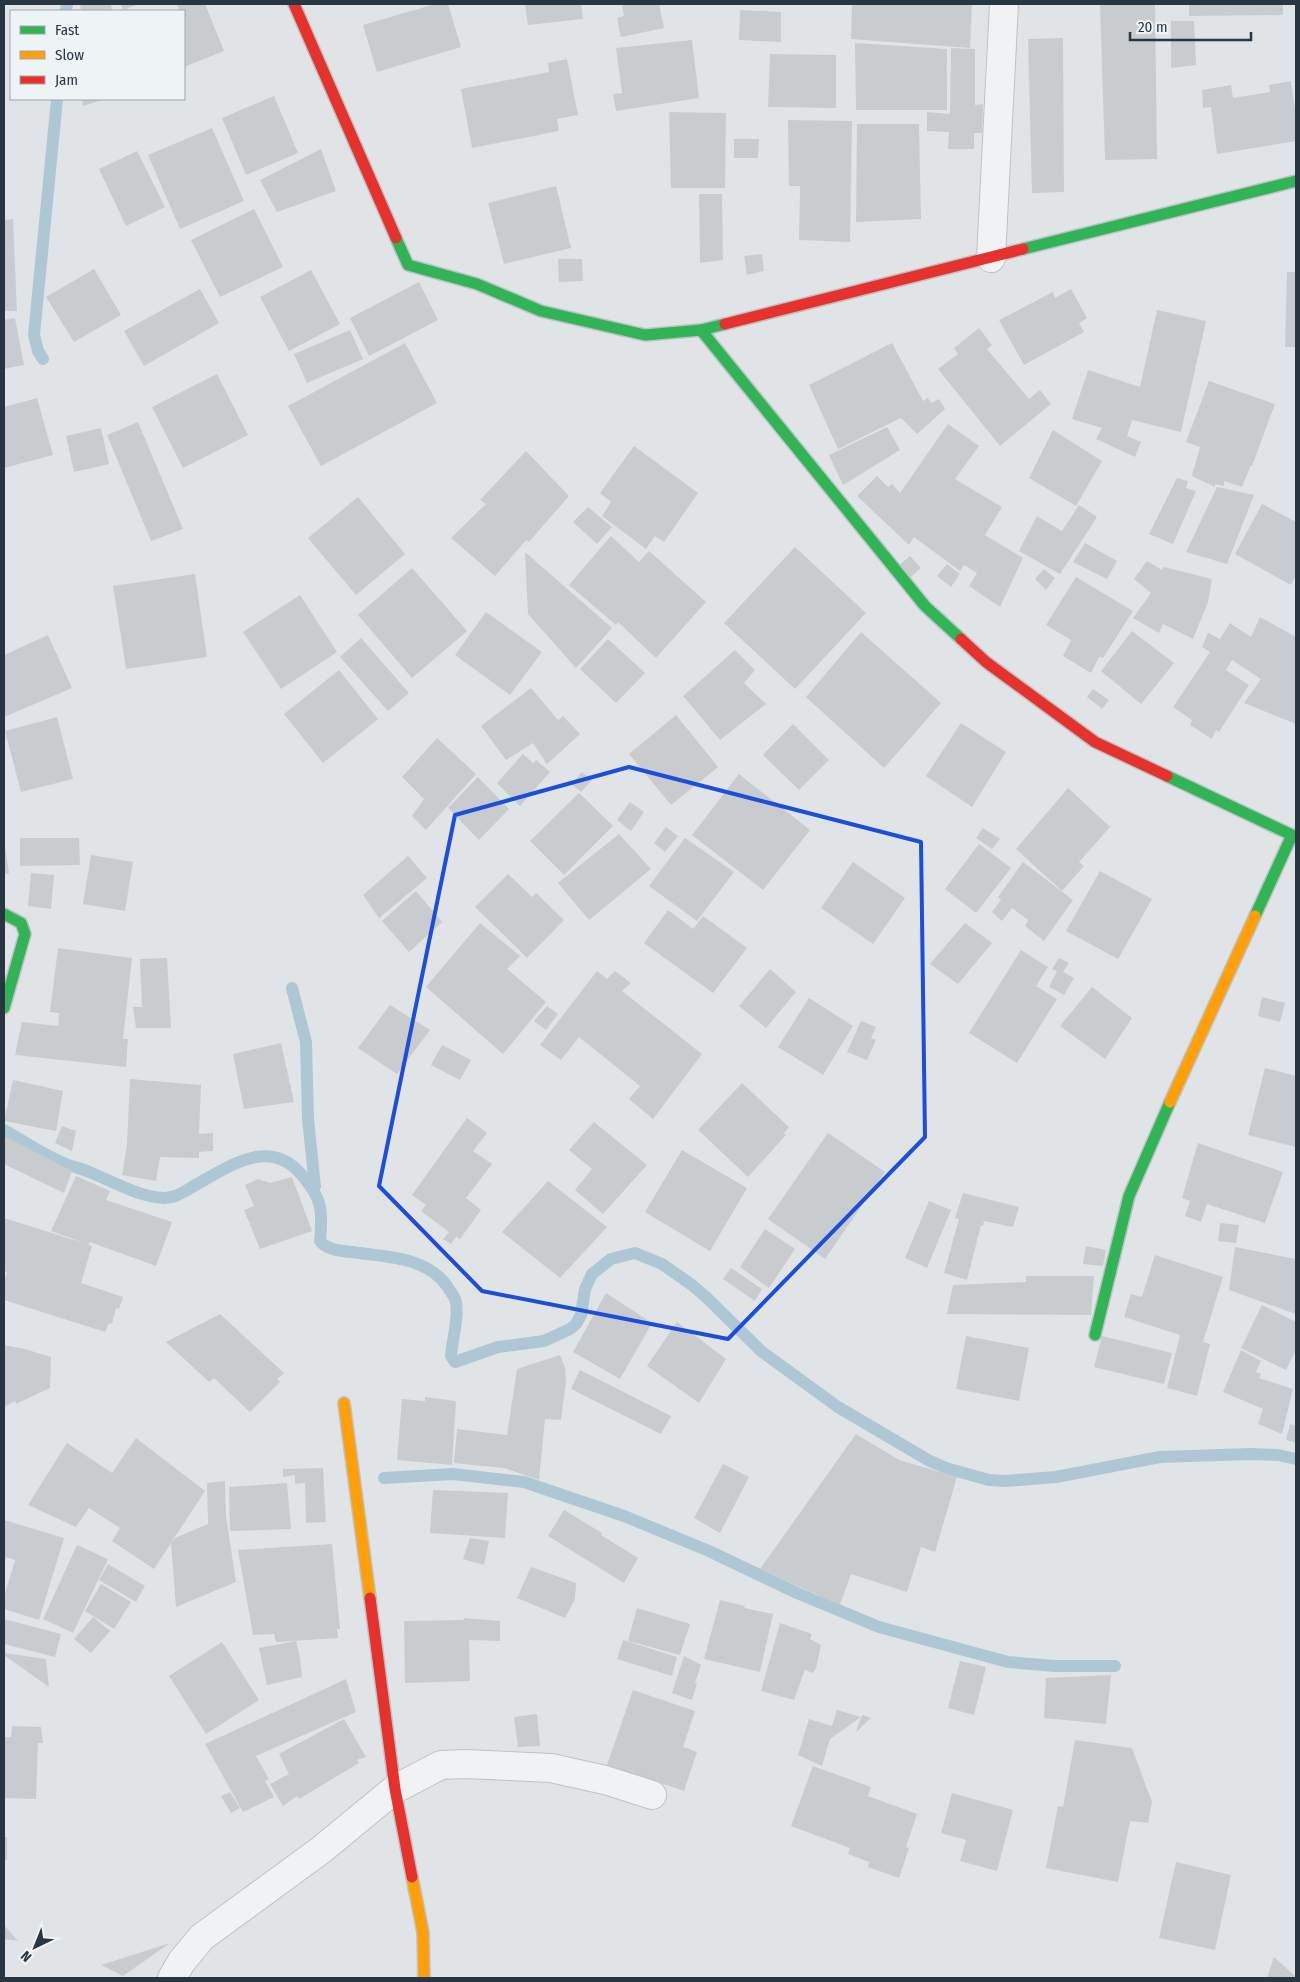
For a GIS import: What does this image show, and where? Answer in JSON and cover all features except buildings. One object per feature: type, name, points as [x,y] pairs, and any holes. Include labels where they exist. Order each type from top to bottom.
[{"type":"street","points":[[294,4],[408,265],[477,284],[541,311],[645,335],[701,330],[1296,181]]},
{"type":"street","points":[[990,258],[1004,4]]},
{"type":"street","points":[[701,330],[925,606],[986,662],[1095,742],[1294,836],[1145,1156],[1129,1196],[1095,1335]]},
{"type":"street","points":[[4,914],[19,920],[25,934],[4,1008]]},
{"type":"street","points":[[344,1403],[395,1789],[423,1932],[424,1978]]},
{"type":"street","points":[[172,1978],[182,1961],[202,1938],[321,1850],[395,1789],[441,1765],[466,1764],[551,1768],[605,1780],[652,1795]]},
{"type":"highlighted area","points":[[629,767],[921,842],[925,1137],[728,1339],[482,1291],[379,1186],[455,815]]},
{"type":"waterway","points":[[66,10],[67,4]]},
{"type":"waterway","points":[[43,359],[38,351],[34,335],[57,100]]},
{"type":"waterway","points":[[292,988],[306,1042],[308,1119],[315,1186]]},
{"type":"waterway","points":[[4,1130],[56,1160],[135,1192],[154,1197],[172,1197],[247,1159],[261,1156],[275,1157],[288,1163],[308,1182],[317,1198],[321,1213],[320,1241],[323,1244],[339,1250],[391,1257],[416,1263],[438,1276],[447,1286],[454,1296],[457,1309],[451,1356],[455,1362],[498,1347],[544,1341],[570,1329],[576,1324],[581,1315],[585,1289],[592,1274],[611,1259],[635,1253],[662,1264],[692,1285],[761,1351],[838,1407],[928,1460],[946,1468],[989,1480],[1005,1481],[1056,1477],[1160,1457],[1250,1454],[1278,1455],[1296,1459]]},
{"type":"waterway","points":[[384,1478],[453,1474],[524,1482],[624,1516],[709,1551],[797,1593],[879,1627],[1008,1662],[1055,1666],[1115,1666]]},
{"type":"traffic: fast","points":[[1023,249],[1296,181]]},
{"type":"traffic: fast","points":[[396,238],[408,265],[477,284],[541,311],[645,335],[701,330],[725,324]]},
{"type":"traffic: fast","points":[[701,330],[925,606],[961,639]]},
{"type":"traffic: fast","points":[[1167,776],[1296,837]]},
{"type":"traffic: fast","points":[[1255,916],[1292,835]]},
{"type":"traffic: fast","points":[[4,914],[21,923],[25,934],[4,1008]]},
{"type":"traffic: fast","points":[[1095,1335],[1129,1196],[1170,1102]]},
{"type":"traffic: slow","points":[[1170,1102],[1255,916]]},
{"type":"traffic: slow","points":[[344,1403],[370,1598]]},
{"type":"traffic: slow","points":[[412,1877],[423,1932],[424,1978]]},
{"type":"traffic: jam","points":[[294,4],[396,238]]},
{"type":"traffic: jam","points":[[725,324],[1023,249]]},
{"type":"traffic: jam","points":[[961,639],[986,662],[1095,742],[1167,776]]},
{"type":"traffic: jam","points":[[370,1598],[395,1789],[412,1877]]}]
